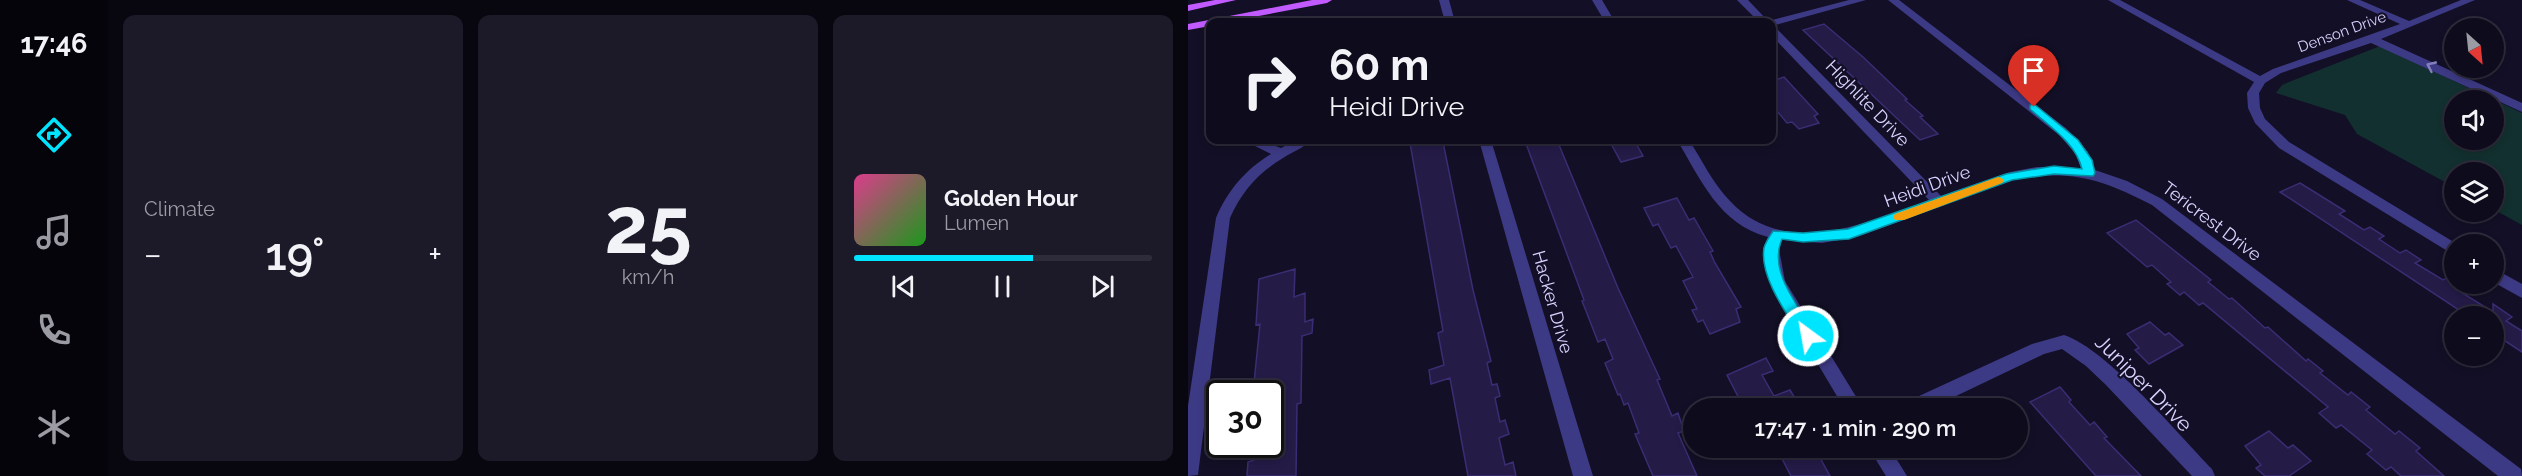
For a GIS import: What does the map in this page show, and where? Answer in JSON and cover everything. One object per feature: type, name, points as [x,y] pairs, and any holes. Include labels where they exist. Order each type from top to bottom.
[{"type":"main road","points":[[1188,8],[1231,0]]},
{"type":"main road","points":[[1228,18],[1327,0]]},
{"type":"main road","points":[[1188,26],[1208,14],[1210,11],[1204,5]]},
{"type":"main road","points":[[1188,26],[1206,22]]},
{"type":"street","points":[[1444,0],[1449,18]]},
{"type":"street","points":[[1597,0],[1608,18]]},
{"type":"street","points":[[1742,0],[1760,18]]},
{"type":"street","points":[[1776,22],[1861,0]]},
{"type":"street","points":[[1893,0],[2063,132],[2081,152],[2089,173]]},
{"type":"street","points":[[2113,0],[2260,81],[2253,93],[2254,108],[2259,120],[2274,137],[2305,160],[2444,244]]},
{"type":"street","points":[[2352,0],[2408,24]]},
{"type":"street","name":"Denson Drive","points":[[2260,81],[2277,71],[2372,39],[2469,0]]},
{"type":"street","name":"Highlite Drive","points":[[1776,34],[1939,202]]},
{"type":"street","points":[[2372,39],[2522,108]]},
{"type":"street","points":[[1260,144],[1281,153]]},
{"type":"street","points":[[1188,475],[1223,218],[1229,201],[1239,186],[1254,171],[1298,144]]},
{"type":"street","name":"Hacker Drive","points":[[1486,144],[1583,476]]},
{"type":"street","name":"Heidi Drive","points":[[1686,144],[1728,209],[1752,226],[1778,234],[1814,237],[1849,234],[2023,173],[2054,170],[2089,173]]},
{"type":"street","name":"Tericrest Drive","points":[[2089,173],[2122,184],[2157,202],[2514,476]]},
{"type":"street","points":[[1778,234],[1771,249],[1777,282],[1848,398]]},
{"type":"street","points":[[2504,280],[2522,291]]},
{"type":"street","name":"Juniper Drive","points":[[1934,398],[2038,349],[2052,343],[2064,342],[2073,345],[2095,363],[2205,476]]},
{"type":"street","points":[[1885,458],[1897,476]]},
{"type":"green space","points":[[2380,46],[2473,90],[2444,90],[2444,150],[2504,150],[2504,105],[2522,113],[2522,225],[2504,215],[2504,162],[2444,162],[2444,182],[2357,134],[2345,115],[2276,93],[2282,85]]},
{"type":"building","points":[[1824,24],[1907,99],[1905,100],[1938,134],[1920,140],[1803,30]]},
{"type":"building","points":[[1784,77],[1818,114],[1814,116],[1819,123],[1799,129],[1792,122],[1787,123],[1776,110],[1776,80]]},
{"type":"building","points":[[1410,144],[1443,144],[1473,290],[1491,361],[1487,363],[1492,385],[1497,384],[1500,396],[1495,398],[1500,422],[1505,420],[1509,434],[1499,438],[1505,465],[1513,462],[1516,476],[1468,476],[1450,378],[1431,384],[1429,370],[1444,365],[1438,333],[1443,331]]},
{"type":"building","points":[[1526,144],[1559,144],[1618,288],[1660,379],[1657,380],[1672,416],[1678,413],[1683,428],[1683,431],[1678,433],[1683,444],[1683,458],[1689,458],[1697,476],[1653,476],[1635,434],[1639,433],[1628,403],[1624,405],[1620,394],[1618,395],[1605,363],[1613,359],[1605,339],[1598,342],[1582,301],[1584,300]]},
{"type":"building","points":[[1611,144],[1636,144],[1643,156],[1621,162]]},
{"type":"building","points":[[2300,183],[2345,211],[2339,214],[2364,230],[2370,227],[2384,236],[2379,239],[2400,253],[2406,250],[2421,260],[2415,263],[2444,280],[2444,294],[2464,294],[2483,306],[2453,306],[2280,192]]},
{"type":"building","points":[[1677,198],[1689,220],[1694,218],[1713,251],[1710,252],[1715,263],[1741,307],[1736,309],[1740,322],[1710,334],[1703,320],[1698,322],[1692,310],[1697,309],[1683,281],[1693,277],[1676,246],[1671,248],[1658,224],[1653,226],[1644,208]]},
{"type":"building","points":[[2136,220],[2211,280],[2208,282],[2229,299],[2232,298],[2306,361],[2308,359],[2323,371],[2320,373],[2348,395],[2351,392],[2370,407],[2366,410],[2395,434],[2399,431],[2420,448],[2416,451],[2444,476],[2401,476],[2391,467],[2386,470],[2367,454],[2372,450],[2341,425],[2336,428],[2319,413],[2328,407],[2203,303],[2199,305],[2184,292],[2180,295],[2167,284],[2171,282],[2152,265],[2147,267],[2107,233]]},
{"type":"building","points":[[1295,269],[1294,297],[1305,293],[1305,322],[1313,319],[1312,333],[1302,336],[1301,403],[1297,404],[1296,476],[1247,476],[1248,462],[1254,458],[1284,458],[1284,380],[1254,380],[1260,324],[1256,325],[1259,279]]},
{"type":"building","points":[[2504,312],[2512,317],[2506,321],[2522,331],[2522,352],[2504,340]]},
{"type":"building","points":[[2150,322],[2165,335],[2169,333],[2183,345],[2149,364],[2135,350],[2139,348],[2127,334]]},
{"type":"building","points":[[1766,358],[1773,371],[1762,375],[1774,396],[1790,390],[1795,398],[1739,398],[1727,375]]},
{"type":"building","points":[[2060,387],[2071,400],[2069,402],[2090,425],[2094,422],[2107,437],[2104,438],[2141,476],[2096,476],[2030,402]]},
{"type":"building","points":[[2269,431],[2288,448],[2293,445],[2311,461],[2289,476],[2265,476],[2256,468],[2261,465],[2245,446]]},
{"type":"building","points":[[1782,458],[1820,458],[1830,476],[1791,476]]},
{"type":"slow traffic","points":[[1900,217],[1998,181]]},
{"type":"route","points":[[1808,336],[1786,300],[1773,272],[1771,249],[1778,234],[1834,237],[1857,232],[2010,176],[2054,170],[2089,173],[2086,160],[2074,142],[2034,107]]}]
